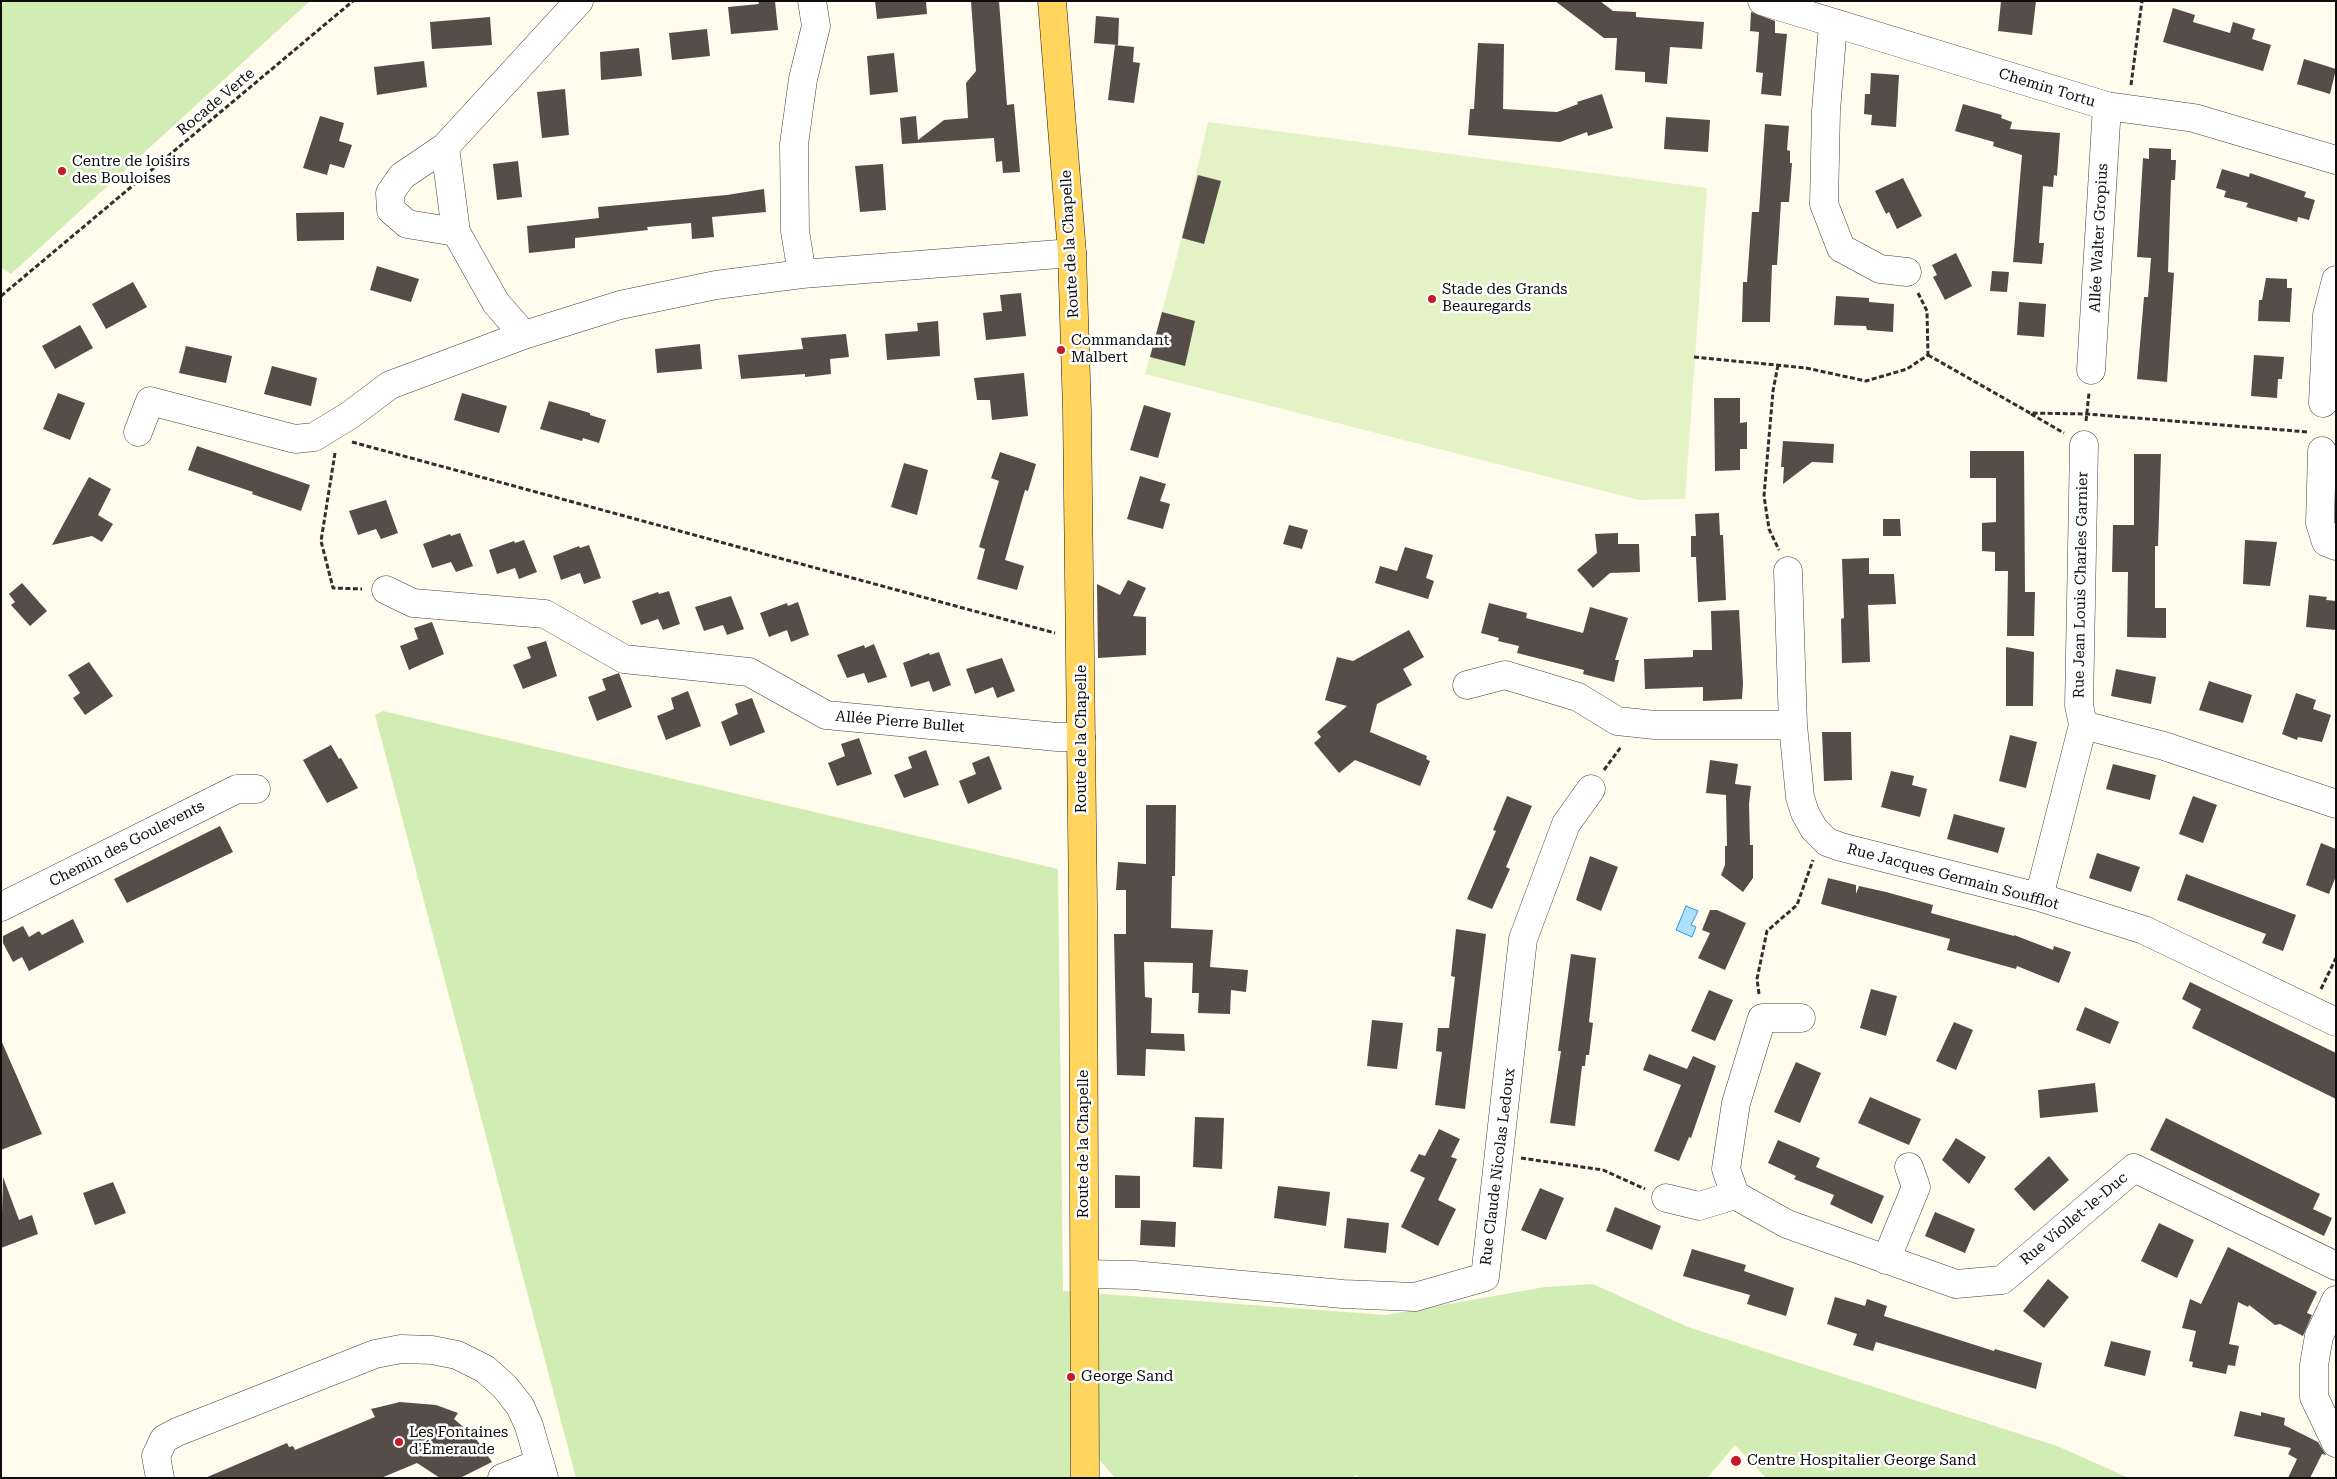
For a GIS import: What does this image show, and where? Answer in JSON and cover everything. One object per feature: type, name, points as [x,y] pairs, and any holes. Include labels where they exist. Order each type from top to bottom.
[{"type":"main road","name":"Route de la Chapelle","points":[[1052,1],[1072,254],[1077,411],[1081,636],[1085,1478]]},
{"type":"street","points":[[456,232],[407,224],[391,210],[390,193],[402,176],[445,148],[579,1]]},
{"type":"street","points":[[802,274],[795,231],[794,144],[803,79],[816,26],[812,1]]},
{"type":"street","name":"Chemin Tortu","points":[[1762,1],[1833,24],[2117,108],[2194,118],[2336,160]]},
{"type":"street","points":[[1833,24],[1826,111],[1824,204],[1841,248],[1880,269],[1907,272]]},
{"type":"street","name":"Allée Walter Gropius","points":[[2092,370],[2117,108]]},
{"type":"street","points":[[445,148],[456,232],[496,303],[524,335]]},
{"type":"street","points":[[138,432],[150,401],[295,439],[314,437],[334,432],[390,385],[524,335],[620,305],[716,285],[802,274],[1072,254]]},
{"type":"street","points":[[2323,403],[2327,315],[2336,280]]},
{"type":"street","points":[[2318,442],[2320,522],[2326,542],[2336,546]]},
{"type":"street","name":"Rue Jean Louis Charles Garnier","points":[[2039,897],[2083,726],[2079,705],[2084,445]]},
{"type":"street","name":"Rue Jacques Germain Soufflot","points":[[1788,571],[1793,725],[1800,797],[1805,813],[1821,836],[1828,842],[1841,847],[2039,897],[2144,930],[2336,1022]]},
{"type":"street","name":"Allée Pierre Bullet","points":[[386,590],[413,603],[545,614],[624,659],[749,672],[826,715],[1057,737],[1081,737]]},
{"type":"street","points":[[1467,685],[1505,675],[1578,697],[1617,721],[1637,723],[1793,725]]},
{"type":"street","points":[[2083,726],[2164,746],[2336,804]]},
{"type":"street","name":"Chemin des Goulevents","points":[[1,907],[237,789],[256,789]]},
{"type":"street","name":"Rue Claude Nicolas Ledoux","points":[[1085,1274],[1133,1275],[1342,1294],[1416,1297],[1485,1277],[1523,940],[1566,824],[1591,789]]},
{"type":"street","points":[[1666,1198],[1699,1206],[1736,1195],[1726,1169],[1727,1159],[1736,1103],[1762,1018],[1801,1018]]},
{"type":"street","points":[[1886,1260],[1916,1188],[1909,1167]]},
{"type":"street","name":"Rue Viollet-le-Duc","points":[[1736,1195],[1787,1224],[1956,1284],[2002,1280],[2134,1168],[2336,1266]]},
{"type":"street","points":[[2336,1300],[2319,1336],[2314,1365],[2314,1396],[2336,1443]]},
{"type":"street","points":[[160,1478],[156,1456],[164,1439],[177,1432],[375,1354],[401,1349],[432,1350],[457,1355],[485,1369],[505,1387],[520,1406],[542,1470],[502,1478]]},
{"type":"path","name":"Rocade Verte","points":[[1,296],[353,1]]},
{"type":"path","points":[[2117,108],[2142,1]]},
{"type":"path","points":[[1907,272],[1927,311],[1928,355]]},
{"type":"path","points":[[1694,358],[1806,368],[1866,381],[1907,369],[1928,355]]},
{"type":"path","points":[[1928,355],[2084,445],[2092,370]]},
{"type":"path","points":[[1778,365],[1764,496],[1769,529],[1788,571]]},
{"type":"path","points":[[2030,414],[2087,414],[2318,442]]},
{"type":"path","points":[[386,590],[333,588],[321,541],[334,432],[1043,630],[1081,636]]},
{"type":"path","points":[[1591,789],[1637,723]]},
{"type":"path","points":[[1762,1018],[1757,979],[1768,931],[1797,905],[1821,836]]},
{"type":"path","points":[[2311,1010],[2336,958]]},
{"type":"path","points":[[1500,1154],[1603,1170],[1666,1198]]},
{"type":"green space","name":"Centre de loisirs des Bouloises","points":[[1,1],[310,1],[11,274],[1,267]]},
{"type":"green space","name":"Stade des Grands Beauregards","points":[[1208,122],[1707,188],[1685,499],[1639,500],[1145,374],[1177,256]]},
{"type":"green space","points":[[383,711],[1058,869],[1063,1291],[1386,1315],[1545,1287],[1593,1284],[1688,1327],[2057,1446],[2129,1478],[1766,1478],[1735,1445],[1707,1478],[1359,1478],[1356,1475],[1353,1478],[1115,1478],[1085,1443],[1085,1478],[576,1478],[375,715]]},
{"type":"water","points":[[1686,906],[1698,911],[1691,925],[1696,927],[1692,937],[1676,930]]},
{"type":"building","points":[[758,1],[775,1],[778,30],[731,34],[728,7],[759,4]]},
{"type":"building","points":[[875,1],[926,1],[927,14],[877,19]]},
{"type":"building","points":[[971,1],[999,1],[1007,105],[1014,104],[1020,172],[1003,173],[1002,161],[996,162],[994,138],[902,144],[900,118],[916,116],[918,140],[944,120],[968,118],[966,83],[976,71]]},
{"type":"building","points":[[1555,1],[1600,1],[1613,11],[1636,12],[1636,17],[1704,22],[1702,49],[1670,47],[1667,84],[1645,82],[1645,72],[1615,70],[1617,38],[1604,38]]},
{"type":"building","points":[[2001,1],[2036,1],[2032,35],[1998,31]]},
{"type":"building","points":[[2173,8],[2195,15],[2193,22],[2230,33],[2233,22],[2255,29],[2252,39],[2271,45],[2263,71],[2163,42]]},
{"type":"building","points":[[1751,12],[1775,21],[1775,33],[1787,34],[1781,96],[1761,94],[1763,73],[1756,72],[1759,32],[1750,31]]},
{"type":"building","points":[[1096,16],[1119,18],[1118,45],[1094,43]]},
{"type":"building","points":[[490,17],[492,45],[432,49],[430,22]]},
{"type":"building","points":[[707,29],[710,56],[672,60],[669,33]]},
{"type":"building","points":[[1478,43],[1504,44],[1503,109],[1557,112],[1578,104],[1577,102],[1602,94],[1613,128],[1588,136],[1587,132],[1560,142],[1468,135],[1470,109],[1474,109]]},
{"type":"building","points":[[1115,45],[1134,47],[1133,62],[1140,63],[1134,103],[1108,100]]},
{"type":"building","points":[[639,48],[642,76],[601,80],[600,52]]},
{"type":"building","points":[[894,53],[898,92],[870,95],[867,56]]},
{"type":"building","points":[[2304,59],[2336,69],[2330,94],[2297,84]]},
{"type":"building","points":[[424,61],[427,87],[377,95],[374,67]]},
{"type":"building","points":[[1871,73],[1899,75],[1896,127],[1871,125],[1872,115],[1864,114],[1865,94],[1870,94]]},
{"type":"building","points":[[565,89],[569,135],[542,138],[537,92]]},
{"type":"building","points":[[1963,104],[2002,115],[2001,118],[2012,122],[2010,129],[2060,133],[2057,176],[2054,175],[2053,187],[2043,186],[2039,243],[2044,243],[2042,264],[2013,262],[2022,155],[1993,146],[1994,142],[1955,131]]},
{"type":"building","points":[[320,116],[344,123],[339,141],[352,145],[344,168],[330,164],[327,175],[303,168]]},
{"type":"building","points":[[1666,117],[1710,120],[1708,152],[1664,149]]},
{"type":"building","points":[[1765,124],[1789,126],[1787,150],[1790,151],[1790,163],[1792,163],[1789,202],[1781,202],[1777,265],[1772,265],[1770,322],[1742,322],[1743,282],[1747,282],[1752,212],[1759,212]]},
{"type":"building","points":[[2149,148],[2171,149],[2171,160],[2176,160],[2175,180],[2171,180],[2168,272],[2174,273],[2167,382],[2137,379],[2144,297],[2148,297],[2151,258],[2137,257],[2143,158],[2149,159]]},
{"type":"building","points":[[518,161],[522,197],[497,200],[493,164]]},
{"type":"building","points":[[883,164],[886,210],[860,212],[855,166]]},
{"type":"building","points":[[2222,169],[2249,177],[2250,173],[2306,192],[2304,197],[2315,200],[2309,220],[2298,217],[2297,222],[2246,207],[2248,203],[2224,197],[2226,191],[2216,188]]},
{"type":"building","points":[[1198,175],[1221,181],[1204,244],[1182,238]]},
{"type":"building","points":[[1903,178],[1922,216],[1897,229],[1889,212],[1886,214],[1875,191]]},
{"type":"building","points":[[764,189],[766,212],[712,217],[714,237],[692,239],[691,223],[647,227],[648,230],[575,238],[575,248],[529,253],[527,226],[599,218],[598,207],[727,195]]},
{"type":"building","points":[[344,212],[344,240],[297,241],[296,213]]},
{"type":"building","points":[[1956,253],[1972,286],[1945,300],[1933,277],[1937,275],[1932,265]]},
{"type":"building","points":[[377,266],[419,279],[411,302],[370,290]]},
{"type":"building","points":[[1992,271],[2009,272],[2007,292],[1990,291]]},
{"type":"building","points":[[2266,278],[2287,279],[2287,288],[2292,288],[2290,322],[2258,321],[2259,300],[2262,300]]},
{"type":"building","points":[[133,282],[147,307],[106,329],[92,304]]},
{"type":"building","points":[[1021,293],[1026,336],[986,340],[983,313],[1002,311],[1000,295]]},
{"type":"building","points":[[1836,296],[1869,298],[1869,302],[1894,304],[1893,332],[1867,330],[1866,326],[1834,325]]},
{"type":"building","points":[[2019,302],[2046,304],[2044,337],[2017,335]]},
{"type":"building","points":[[1162,312],[1195,321],[1185,366],[1150,357]]},
{"type":"building","points":[[938,321],[940,356],[887,360],[885,334],[918,331],[917,323]]},
{"type":"building","points":[[80,325],[93,348],[55,369],[42,346]]},
{"type":"building","points":[[846,334],[849,357],[830,359],[831,374],[805,377],[805,374],[741,379],[738,355],[803,349],[801,338]]},
{"type":"building","points":[[700,344],[702,369],[657,373],[655,349]]},
{"type":"building","points":[[186,346],[232,356],[226,383],[179,373]]},
{"type":"building","points":[[2254,355],[2284,357],[2282,379],[2278,379],[2277,398],[2251,396]]},
{"type":"building","points":[[272,366],[317,378],[311,406],[264,394]]},
{"type":"building","points":[[1024,373],[1028,416],[992,420],[990,400],[977,400],[974,378]]},
{"type":"building","points":[[58,393],[85,403],[70,440],[43,429]]},
{"type":"building","points":[[462,393],[507,406],[499,433],[454,420]]},
{"type":"building","points":[[1714,398],[1740,398],[1740,423],[1747,422],[1747,449],[1740,449],[1740,470],[1715,471]]},
{"type":"building","points":[[549,401],[590,413],[590,415],[606,420],[599,443],[583,438],[582,441],[540,429]]},
{"type":"building","points":[[1144,405],[1171,413],[1158,458],[1130,450]]},
{"type":"building","points":[[1783,441],[1834,444],[1833,463],[1812,462],[1783,484],[1784,467],[1781,467]]},
{"type":"building","points":[[197,446],[310,485],[301,511],[188,470]]},
{"type":"building","points":[[1970,451],[2024,451],[2025,592],[2035,592],[2034,636],[2007,636],[2008,571],[1995,571],[1995,552],[1982,551],[1982,523],[1996,522],[1996,478],[1970,478]]},
{"type":"building","points":[[1000,452],[1036,464],[1028,491],[1025,490],[1005,560],[1024,566],[1017,590],[977,579],[985,549],[979,547],[999,481],[991,478]]},
{"type":"building","points":[[2134,454],[2161,454],[2158,546],[2155,546],[2155,608],[2166,608],[2166,638],[2127,637],[2128,572],[2112,572],[2113,525],[2134,525]]},
{"type":"building","points":[[904,463],[928,470],[917,515],[891,507]]},
{"type":"building","points":[[1140,476],[1166,484],[1160,501],[1170,504],[1163,529],[1127,519]]},
{"type":"building","points":[[89,477],[111,489],[98,515],[113,524],[102,542],[92,536],[52,545]]},
{"type":"building","points":[[386,500],[398,533],[381,539],[376,529],[358,535],[349,511]]},
{"type":"building","points":[[1719,513],[1720,535],[1723,535],[1726,600],[1698,602],[1696,557],[1691,557],[1691,536],[1696,536],[1695,514]]},
{"type":"building","points":[[1883,519],[1900,519],[1901,536],[1883,536]]},
{"type":"building","points":[[1289,525],[1308,530],[1302,549],[1283,544]]},
{"type":"building","points":[[460,533],[473,566],[456,572],[451,562],[432,568],[423,544],[450,534],[451,536]]},
{"type":"building","points":[[1618,533],[1618,544],[1639,544],[1640,572],[1610,573],[1593,588],[1577,570],[1597,553],[1595,534]]},
{"type":"building","points":[[524,540],[537,572],[519,579],[515,568],[497,574],[489,550],[514,541],[515,543]]},
{"type":"building","points":[[2245,540],[2277,542],[2270,586],[2243,584]]},
{"type":"building","points":[[589,545],[601,578],[584,584],[580,573],[561,580],[553,556],[579,546],[580,548]]},
{"type":"building","points":[[1405,547],[1433,555],[1426,578],[1434,581],[1428,599],[1375,583],[1380,566],[1397,571]]},
{"type":"building","points":[[1869,558],[1869,574],[1894,574],[1896,604],[1868,605],[1870,662],[1842,663],[1841,619],[1844,618],[1842,559]]},
{"type":"building","points":[[1128,580],[1146,588],[1133,616],[1146,617],[1146,655],[1098,658],[1097,584],[1120,595]]},
{"type":"building","points":[[22,583],[47,611],[30,626],[11,605],[15,602],[9,594]]},
{"type":"building","points":[[669,591],[680,624],[663,630],[658,619],[641,625],[632,601],[658,592],[659,594]]},
{"type":"building","points":[[2309,595],[2327,597],[2326,600],[2336,601],[2336,630],[2306,627]]},
{"type":"building","points":[[731,596],[744,629],[727,635],[723,625],[704,631],[695,607]]},
{"type":"building","points":[[798,602],[809,635],[791,642],[787,630],[769,637],[760,613],[787,603],[788,606]]},
{"type":"building","points":[[1489,603],[1527,613],[1526,618],[1583,633],[1590,607],[1628,618],[1615,660],[1619,660],[1614,682],[1583,674],[1584,670],[1517,653],[1519,646],[1498,641],[1499,638],[1481,633]]},
{"type":"building","points":[[1739,610],[1743,683],[1742,699],[1703,701],[1703,687],[1645,689],[1644,659],[1693,657],[1693,650],[1712,650],[1711,611]]},
{"type":"building","points":[[432,622],[444,654],[409,670],[400,646],[418,639],[414,628]]},
{"type":"building","points":[[1409,630],[1424,657],[1403,669],[1412,685],[1377,704],[1370,732],[1427,756],[1426,759],[1430,761],[1420,786],[1355,760],[1339,773],[1314,743],[1321,737],[1317,732],[1347,706],[1325,700],[1337,657],[1353,661]]},
{"type":"building","points":[[546,641],[557,676],[523,689],[513,665],[531,658],[527,647]]},
{"type":"building","points":[[874,644],[887,677],[868,683],[864,673],[847,678],[837,655],[864,645],[865,648]]},
{"type":"building","points":[[2006,647],[2034,652],[2033,706],[2006,706]]},
{"type":"building","points":[[939,652],[951,685],[933,692],[929,681],[911,687],[903,663],[929,653],[930,655]]},
{"type":"building","points":[[1002,658],[1015,691],[997,698],[993,687],[975,694],[966,669]]},
{"type":"building","points":[[89,662],[113,696],[85,715],[73,698],[80,693],[68,675]]},
{"type":"building","points":[[2116,669],[2156,677],[2151,704],[2111,696]]},
{"type":"building","points":[[619,673],[632,707],[597,721],[588,697],[606,690],[602,679]]},
{"type":"building","points":[[2209,681],[2252,695],[2243,723],[2199,710]]},
{"type":"building","points":[[688,691],[701,726],[666,740],[657,716],[674,709],[671,698]]},
{"type":"building","points":[[2296,693],[2316,700],[2313,709],[2331,715],[2322,742],[2298,737],[2297,740],[2282,734]]},
{"type":"building","points":[[752,698],[765,732],[730,746],[721,722],[738,714],[735,704]]},
{"type":"building","points":[[1822,732],[1851,732],[1852,780],[1824,781]]},
{"type":"building","points":[[2010,735],[2037,742],[2026,788],[1999,781]]},
{"type":"building","points":[[859,738],[872,774],[837,786],[828,763],[845,756],[841,744]]},
{"type":"building","points":[[331,745],[339,759],[341,758],[358,788],[327,803],[303,760]]},
{"type":"building","points":[[926,750],[939,785],[904,798],[894,775],[912,768],[908,757]]},
{"type":"building","points":[[989,756],[1002,789],[968,804],[959,781],[976,774],[972,763]]},
{"type":"building","points":[[1710,760],[1738,764],[1735,784],[1751,786],[1749,804],[1750,845],[1753,845],[1753,878],[1743,892],[1721,875],[1725,865],[1725,846],[1727,846],[1726,795],[1706,793]]},
{"type":"building","points":[[2113,764],[2156,775],[2150,800],[2106,789]]},
{"type":"building","points":[[1891,771],[1914,776],[1912,785],[1927,789],[1920,817],[1881,807]]},
{"type":"building","points":[[1507,796],[1532,806],[1506,867],[1510,869],[1492,909],[1467,899],[1496,831],[1493,830]]},
{"type":"building","points":[[2193,796],[2217,805],[2203,843],[2179,834]]},
{"type":"building","points":[[1146,805],[1176,805],[1175,876],[1172,876],[1171,928],[1213,930],[1210,967],[1248,970],[1246,992],[1231,990],[1230,1014],[1198,1013],[1199,993],[1192,993],[1193,963],[1144,962],[1145,997],[1152,998],[1151,1033],[1184,1034],[1185,1051],[1146,1049],[1145,1076],[1117,1075],[1114,934],[1126,934],[1126,890],[1116,890],[1118,862],[1146,864]]},
{"type":"building","points":[[1954,814],[2005,828],[1998,853],[1947,839]]},
{"type":"building","points":[[220,826],[233,852],[127,903],[114,879]]},
{"type":"building","points":[[2321,843],[2336,849],[2336,876],[2329,894],[2306,885]]},
{"type":"building","points":[[2097,853],[2140,867],[2131,892],[2089,878]]},
{"type":"building","points":[[1590,856],[1618,867],[1601,911],[1576,900]]},
{"type":"building","points":[[2186,874],[2296,915],[2283,951],[2262,943],[2266,934],[2177,900]]},
{"type":"building","points":[[1828,878],[1856,885],[1856,894],[1859,886],[1886,892],[1933,905],[1931,913],[2014,935],[2053,950],[2054,946],[2071,952],[2059,983],[2017,966],[2016,969],[1947,950],[1950,939],[1821,904]]},
{"type":"building","points":[[1710,910],[1717,910],[1746,923],[1725,970],[1698,958],[1710,933],[1702,930]]},
{"type":"building","points":[[73,919],[84,942],[29,971],[22,957],[13,962],[3,943],[3,936],[23,926],[29,937],[39,931],[42,935]]},
{"type":"building","points":[[1456,929],[1486,934],[1465,1109],[1435,1105],[1442,1052],[1436,1051],[1438,1028],[1449,1028],[1455,977],[1451,976]]},
{"type":"building","points":[[1571,954],[1596,958],[1589,1022],[1593,1023],[1589,1055],[1586,1055],[1585,1066],[1582,1066],[1575,1126],[1550,1123],[1561,1051],[1558,1051]]},
{"type":"building","points":[[2190,982],[2336,1053],[2336,1099],[2192,1028],[2201,1009],[2182,999]]},
{"type":"building","points":[[1871,989],[1897,996],[1886,1036],[1860,1028]]},
{"type":"building","points":[[1709,990],[1733,1000],[1715,1041],[1691,1031]]},
{"type":"building","points":[[2085,1007],[2119,1022],[2110,1044],[2076,1030]]},
{"type":"building","points":[[1372,1020],[1403,1023],[1397,1069],[1367,1066]]},
{"type":"building","points":[[1954,1022],[1973,1030],[1956,1070],[1936,1061]]},
{"type":"building","points":[[1,1040],[42,1134],[1,1150]]},
{"type":"building","points":[[1649,1054],[1687,1069],[1693,1056],[1716,1066],[1691,1138],[1689,1137],[1679,1161],[1654,1151],[1681,1085],[1643,1070]]},
{"type":"building","points":[[1796,1062],[1821,1073],[1800,1123],[1774,1112]]},
{"type":"building","points":[[2095,1083],[2098,1112],[2040,1118],[2038,1090]]},
{"type":"building","points":[[1870,1097],[1921,1119],[1909,1145],[1858,1123]]},
{"type":"building","points":[[1195,1117],[1224,1118],[1222,1169],[1193,1167]]},
{"type":"building","points":[[2166,1118],[2320,1194],[2313,1209],[2332,1218],[2324,1236],[2150,1150]]},
{"type":"building","points":[[1439,1129],[1460,1139],[1451,1157],[1457,1159],[1438,1200],[1456,1209],[1438,1246],[1401,1227],[1425,1178],[1410,1171],[1419,1154],[1425,1156]]},
{"type":"building","points":[[1956,1138],[1986,1157],[1969,1184],[1942,1160]]},
{"type":"building","points":[[1778,1140],[1820,1158],[1816,1167],[1884,1196],[1872,1224],[1830,1204],[1834,1195],[1794,1179],[1796,1176],[1768,1163]]},
{"type":"building","points":[[2049,1156],[2069,1180],[2034,1211],[2014,1189]]},
{"type":"building","points":[[1115,1175],[1140,1176],[1140,1208],[1115,1208]]},
{"type":"building","points":[[3,1177],[19,1220],[32,1215],[38,1234],[1,1248]]},
{"type":"building","points":[[113,1182],[126,1213],[95,1225],[83,1193]]},
{"type":"building","points":[[1278,1186],[1330,1192],[1326,1226],[1274,1218]]},
{"type":"building","points":[[1540,1188],[1564,1198],[1546,1240],[1521,1230]]},
{"type":"building","points":[[1615,1207],[1661,1226],[1652,1250],[1606,1231]]},
{"type":"building","points":[[1935,1212],[1975,1229],[1965,1253],[1925,1236]]},
{"type":"building","points":[[1347,1218],[1389,1223],[1386,1253],[1344,1248]]},
{"type":"building","points":[[1141,1220],[1176,1222],[1175,1247],[1140,1245]]},
{"type":"building","points":[[2159,1223],[2194,1240],[2177,1278],[2141,1261]]},
{"type":"building","points":[[2228,1247],[2317,1292],[2307,1313],[2312,1315],[2303,1336],[2280,1324],[2275,1325],[2249,1305],[2248,1307],[2238,1302],[2229,1344],[2239,1346],[2235,1366],[2228,1365],[2226,1374],[2192,1367],[2193,1362],[2189,1361],[2196,1331],[2182,1328],[2190,1299],[2201,1304]]},
{"type":"building","points":[[1692,1249],[1746,1265],[1744,1271],[1794,1288],[1786,1316],[1747,1304],[1750,1295],[1683,1276]]},
{"type":"building","points":[[2048,1279],[2069,1297],[2044,1328],[2023,1311]]},
{"type":"building","points":[[1835,1297],[1865,1306],[1867,1299],[1887,1306],[1884,1316],[1994,1351],[1995,1349],[2042,1363],[2036,1389],[1876,1342],[1873,1351],[1853,1345],[1857,1334],[1827,1324]]},
{"type":"building","points":[[2111,1341],[2151,1351],[2145,1376],[2104,1366]]},
{"type":"building","name":"Les Fontaines d'Émeraude","points":[[400,1402],[436,1405],[458,1413],[454,1419],[474,1436],[492,1462],[460,1478],[440,1478],[417,1463],[381,1478],[205,1478],[287,1443],[289,1447],[293,1446],[295,1450],[375,1417],[371,1409]]},
{"type":"building","points":[[2240,1411],[2261,1416],[2261,1412],[2285,1418],[2284,1425],[2318,1442],[2326,1455],[2322,1454],[2310,1478],[2288,1478],[2297,1459],[2288,1454],[2291,1448],[2234,1436]]},
{"type":"place","name":"Centre de loisirs des Bouloises","points":[[62,171]]},
{"type":"place","name":"Stade des Grands Beauregards","points":[[1432,299]]},
{"type":"place","name":"Commandant Malbert","points":[[1061,350]]},
{"type":"place","name":"George Sand","points":[[1071,1377]]},
{"type":"place","name":"Les Fontaines d'Émeraude","points":[[399,1442]]},
{"type":"place","name":"Centre Hospitalier George Sand","points":[[1736,1461]]}]
